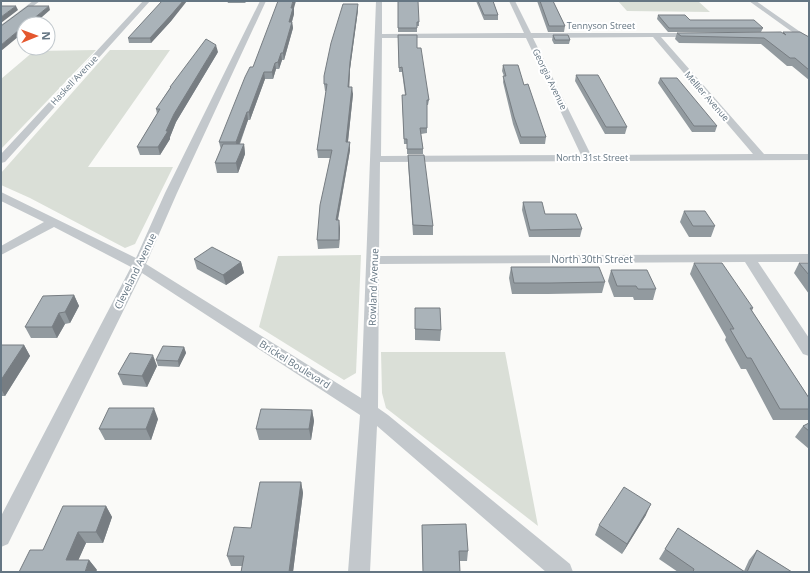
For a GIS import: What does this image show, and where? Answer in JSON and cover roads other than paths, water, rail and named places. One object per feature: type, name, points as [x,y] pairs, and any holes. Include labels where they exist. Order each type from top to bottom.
[{"type":"street","points":[[1,28],[37,1]]},
{"type":"street","name":"Haskell Avenue","points":[[1,160],[147,1]]},
{"type":"street","name":"Cleveland Avenue","points":[[1,537],[139,265],[171,193],[263,1]]},
{"type":"street","name":"Rowland Avenue","points":[[359,572],[369,412],[374,260],[379,1]]},
{"type":"street","name":"Georgia Avenue","points":[[512,1],[587,158]]},
{"type":"street","points":[[752,1],[809,42]]},
{"type":"street","name":"Mellier Avenue","points":[[655,35],[760,156]]},
{"type":"street","name":"Tennyson Street","points":[[378,36],[708,35]]},
{"type":"street","points":[[784,35],[799,35]]},
{"type":"street","name":"North 31st Street","points":[[376,159],[760,156],[809,157]]},
{"type":"street","name":"Brickel Boulevard","points":[[1,196],[52,223],[139,265],[369,412],[409,441],[562,572]]},
{"type":"street","points":[[1,251],[52,223]]},
{"type":"street","name":"North 30th Street","points":[[374,260],[809,258]]},
{"type":"street","points":[[749,259],[809,350]]}]
